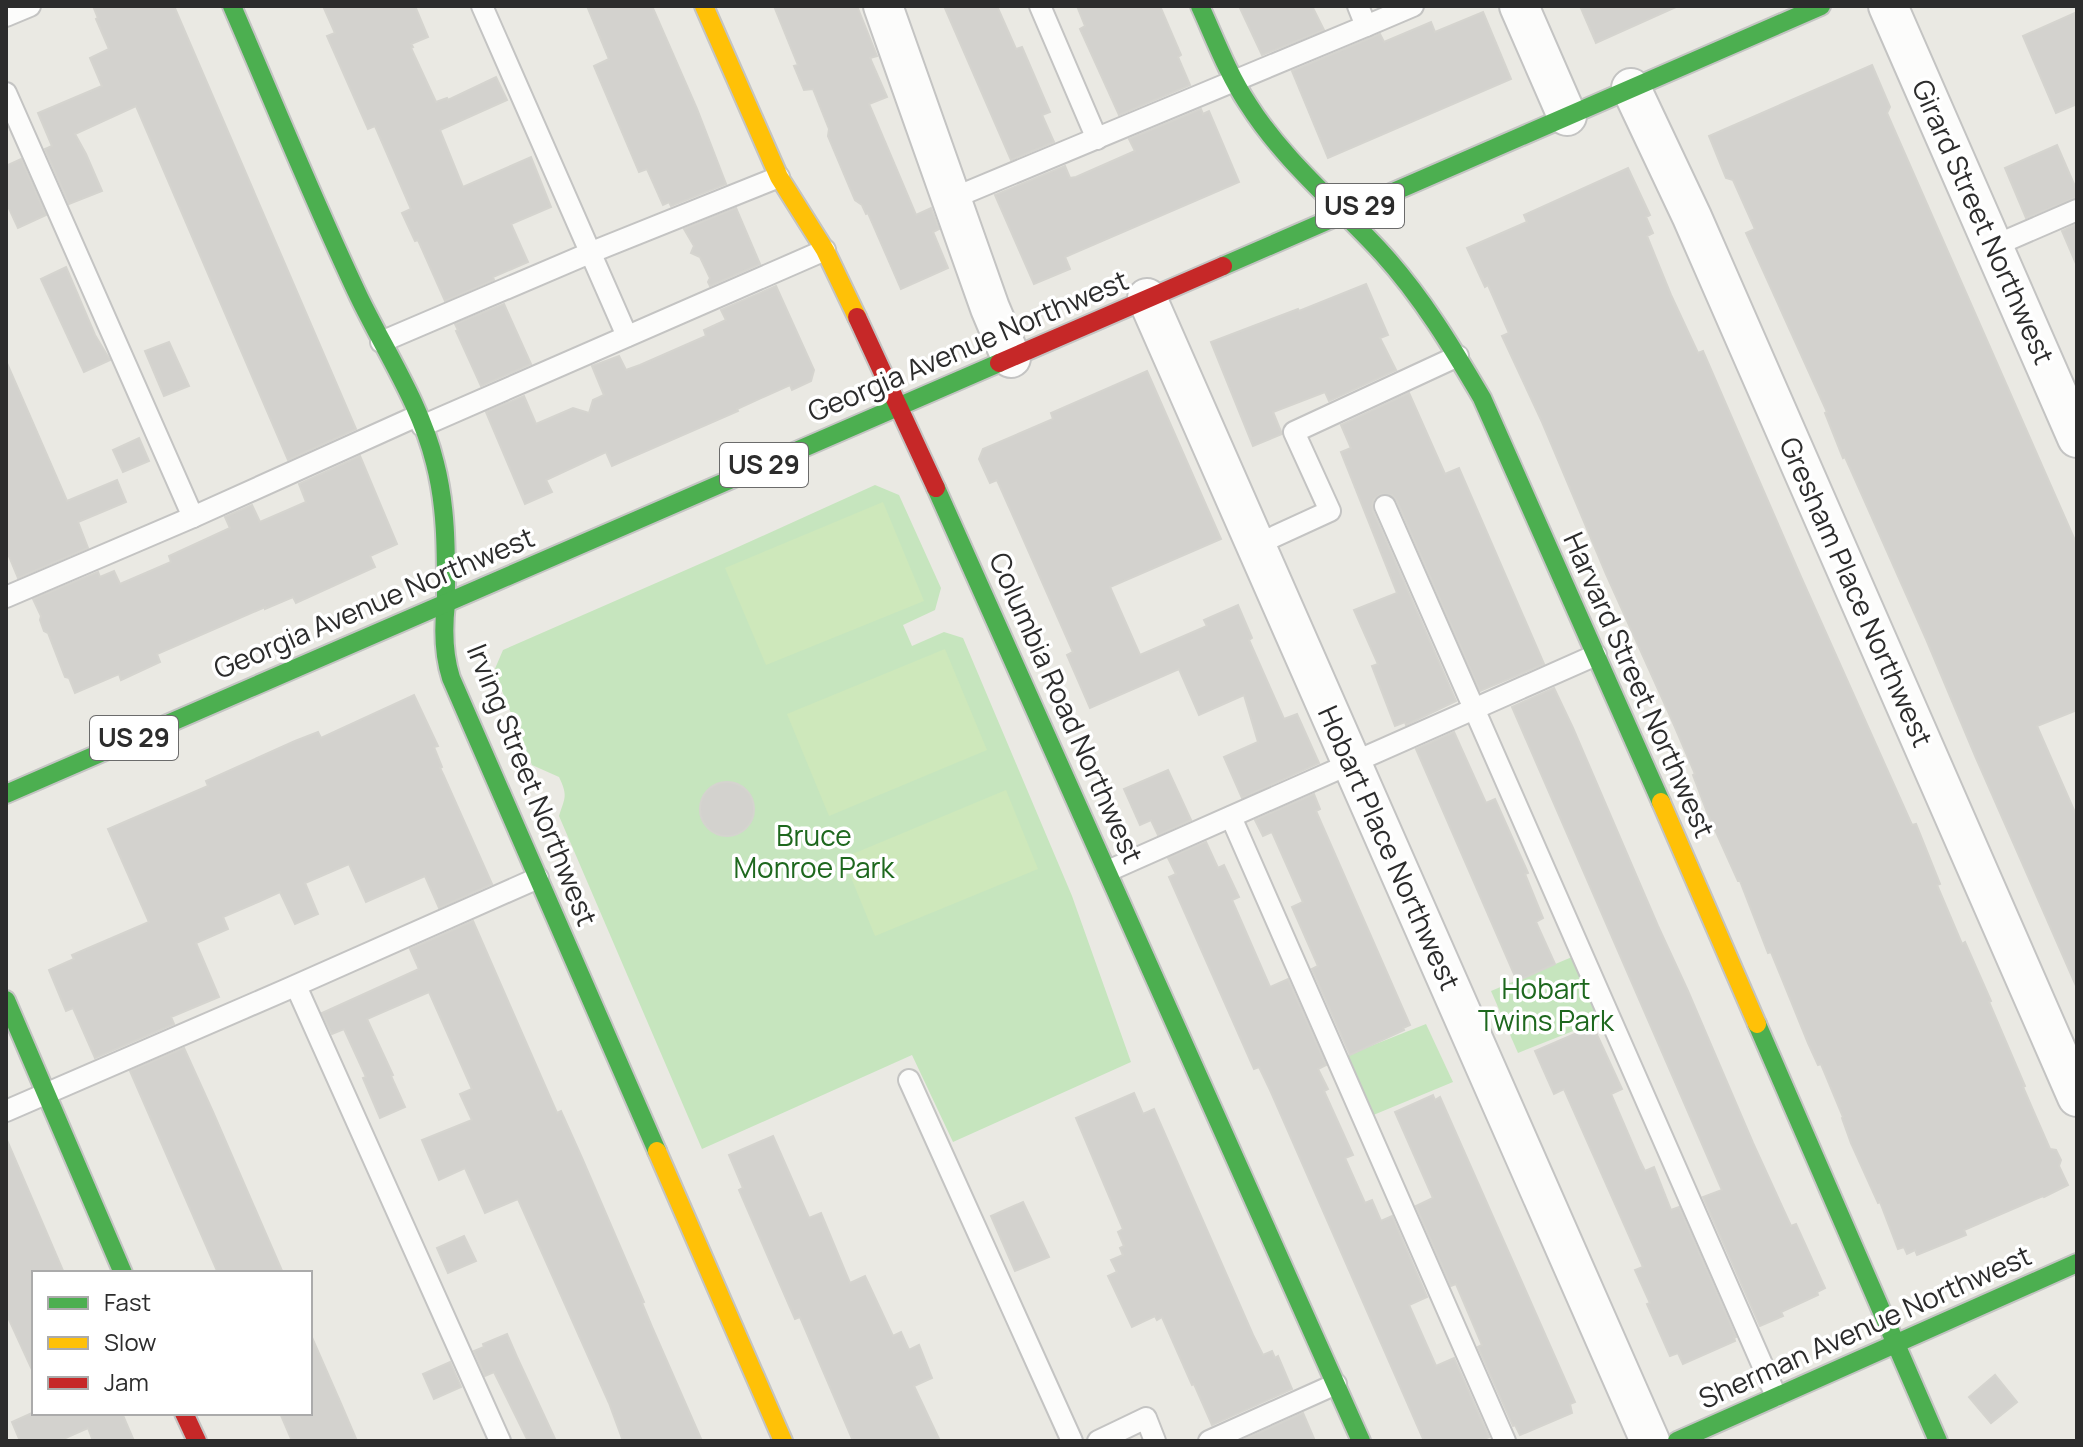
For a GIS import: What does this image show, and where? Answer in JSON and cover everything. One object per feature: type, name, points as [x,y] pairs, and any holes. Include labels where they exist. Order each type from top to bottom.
[{"type":"main road","name":"Irving Street Northwest","points":[[232,6],[350,278],[420,421],[433,456],[446,537],[443,638],[449,672],[783,1441]]},
{"type":"main road","name":"Columbia Road Northwest","points":[[704,6],[779,177],[825,250],[899,406],[1361,1441]]},
{"type":"main road","name":"Harvard Street Northwest","points":[[1200,6],[1234,82],[1270,135],[1410,285],[1458,356],[1486,407],[1938,1441]]},
{"type":"main road","name":"Georgia Avenue Northwest","points":[[6,794],[1821,6]]},
{"type":"main road","points":[[6,1000],[122,1271]]},
{"type":"main road","name":"Sherman Avenue Northwest","points":[[1677,1441],[2077,1263]]},
{"type":"main road","points":[[185,1415],[197,1441]]},
{"type":"street","points":[[883,6],[990,308],[1011,358]]},
{"type":"street","points":[[1519,6],[1567,116]]},
{"type":"street","name":"Girard Street Northwest","points":[[1888,6],[2077,438]]},
{"type":"street","name":"Gresham Place Northwest","points":[[1631,88],[1698,231],[2077,1097]]},
{"type":"street","name":"Hobart Place Northwest","points":[[1147,298],[1650,1441]]},
{"type":"lane","points":[[6,16],[30,6]]},
{"type":"lane","points":[[482,6],[627,336]]},
{"type":"lane","points":[[1040,6],[1097,139]]},
{"type":"lane","points":[[1358,6],[1366,26]]},
{"type":"lane","points":[[951,199],[1413,6]]},
{"type":"lane","points":[[6,93],[193,517]]},
{"type":"lane","points":[[381,342],[779,177]]},
{"type":"lane","points":[[1994,246],[2077,210]]},
{"type":"lane","points":[[6,597],[825,250]]},
{"type":"lane","points":[[1256,545],[1330,511],[1294,432],[1458,356]]},
{"type":"lane","points":[[1385,506],[1776,1396]]},
{"type":"lane","points":[[1108,871],[1596,655]]},
{"type":"lane","points":[[1231,817],[1505,1441]]},
{"type":"lane","points":[[6,1111],[538,878]]},
{"type":"lane","points":[[296,986],[500,1441]]},
{"type":"lane","points":[[909,1080],[1072,1441]]},
{"type":"lane","points":[[1209,1441],[1336,1384]]},
{"type":"lane","points":[[1098,1441],[1146,1418],[1155,1441]]},
{"type":"green space","name":"Bruce Monroe Park","points":[[875,485],[899,495],[941,588],[935,610],[903,625],[912,646],[944,632],[963,638],[1072,896],[1131,1062],[953,1142],[912,1055],[702,1149],[559,816],[565,796],[562,783],[559,777],[532,765],[494,671],[503,650]]},
{"type":"green space","points":[[883,502],[924,601],[766,665],[725,568]]},
{"type":"green space","points":[[945,649],[987,750],[829,816],[787,714]]},
{"type":"green space","points":[[1006,790],[1038,869],[875,936],[843,858]]},
{"type":"green space","name":"Hobart Twins Park","points":[[1572,957],[1601,1020],[1518,1053],[1491,991]]},
{"type":"green space","name":"Hobart Twins Park","points":[[1426,1024],[1453,1082],[1371,1116],[1343,1057]]},
{"type":"building","points":[[93,6],[174,6],[356,429],[288,460],[136,106],[75,134],[102,191],[69,204],[45,149],[52,146],[38,113],[102,86],[90,58],[109,49]]},
{"type":"building","points":[[323,6],[415,6],[428,37],[411,44],[411,48],[436,102],[448,100],[496,77],[507,100],[440,130],[463,187],[531,157],[551,207],[511,224],[528,262],[445,301],[418,240],[415,241],[402,213],[411,209],[375,126],[368,129],[327,36],[335,33]]},
{"type":"building","points":[[587,6],[652,6],[726,184],[671,206],[669,202],[663,205],[647,169],[639,172],[594,66],[609,59]]},
{"type":"building","points":[[774,6],[857,6],[877,56],[870,58],[887,97],[869,104],[916,215],[931,208],[939,229],[933,232],[948,268],[901,289],[868,213],[855,200],[828,136],[829,129],[813,89],[804,90],[794,66],[798,65]]},
{"type":"building","points":[[944,6],[997,6],[1016,49],[1022,47],[1050,112],[1042,115],[1054,142],[1011,160]]},
{"type":"building","points":[[1077,6],[1160,6],[1190,85],[1119,115],[1080,29],[1085,26]]},
{"type":"building","points":[[1239,6],[1312,6],[1324,30],[1262,55]]},
{"type":"building","points":[[1580,6],[1678,6],[1596,43]]},
{"type":"building","points":[[1483,12],[1511,79],[1328,158],[1292,71],[1380,34],[1384,42],[1431,22],[1435,32]]},
{"type":"building","points":[[2077,12],[2077,104],[2056,113],[2023,36]]},
{"type":"building","points":[[1872,65],[1890,107],[1887,113],[2077,545],[2077,710],[2037,726],[2077,817],[2077,988],[1746,233],[1755,229],[1733,180],[1726,178],[1709,136]]},
{"type":"building","points":[[1201,109],[1203,114],[1209,111],[1239,182],[1065,257],[1070,269],[1034,284],[995,195],[1065,166],[1070,178],[1076,177],[1135,151],[1129,139]]},
{"type":"building","points":[[2057,145],[2077,197],[2026,218],[2005,168]]},
{"type":"building","points":[[21,159],[46,215],[18,228],[6,202],[6,166]]},
{"type":"building","points":[[1628,168],[1650,215],[1646,217],[1653,233],[1647,236],[1671,295],[1698,353],[1703,351],[1912,825],[1916,824],[1940,884],[1937,885],[1991,1001],[2050,1149],[2056,1150],[2061,1160],[2059,1166],[2068,1185],[1964,1230],[1966,1235],[1917,1255],[1915,1250],[1907,1254],[1904,1247],[1898,1249],[1880,1202],[1851,1143],[1821,1064],[1818,1065],[1808,1043],[1740,881],[1707,812],[1671,718],[1502,336],[1509,333],[1488,285],[1485,287],[1467,248],[1527,222],[1524,215]]},
{"type":"building","points":[[736,208],[760,264],[710,286],[710,278],[700,257],[691,253],[694,246],[684,229]]},
{"type":"building","points":[[2077,224],[2077,266],[2062,231]]},
{"type":"building","points":[[66,267],[95,335],[110,360],[84,372],[41,279]]},
{"type":"building","points":[[1366,284],[1388,335],[1380,338],[1396,370],[1329,401],[1325,392],[1273,412],[1282,434],[1253,446],[1211,342]]},
{"type":"building","points":[[776,286],[814,370],[811,381],[792,390],[790,385],[612,466],[606,452],[546,480],[552,492],[525,504],[486,412],[524,396],[536,424],[573,408],[589,413],[593,400],[604,395],[592,366],[619,356],[626,370],[640,365],[706,336],[704,330],[726,320],[721,310]]},
{"type":"building","points":[[504,304],[531,364],[481,386],[455,324]]},
{"type":"building","points":[[169,342],[189,386],[164,396],[145,351]]},
{"type":"building","points":[[6,361],[67,501],[117,480],[126,502],[78,522],[88,548],[18,578],[6,549]]},
{"type":"building","points":[[1147,371],[1221,539],[1110,587],[1140,655],[1207,626],[1204,620],[1238,605],[1252,638],[1249,640],[1284,719],[1297,714],[1319,763],[1242,798],[1224,757],[1258,742],[1244,695],[1199,715],[1179,669],[1090,708],[1067,655],[1073,652],[997,480],[990,483],[979,459],[983,449],[1053,419],[1051,413]]},
{"type":"building","points":[[1409,393],[1445,474],[1459,468],[1544,664],[1480,691],[1397,501],[1392,495],[1381,494],[1374,499],[1373,511],[1456,701],[1406,725],[1405,722],[1395,726],[1372,666],[1378,664],[1354,610],[1397,593],[1341,452],[1351,448],[1341,425]]},
{"type":"building","points":[[139,438],[149,461],[123,472],[113,450]]},
{"type":"building","points":[[360,456],[397,544],[370,556],[375,567],[296,603],[293,597],[265,607],[157,654],[160,662],[121,680],[119,674],[75,693],[69,678],[65,677],[48,633],[44,631],[33,599],[98,572],[100,577],[114,571],[120,584],[171,562],[169,556],[230,528],[225,517],[252,505],[260,522],[306,502],[299,484]]},
{"type":"building","points":[[1554,688],[1753,1143],[1791,1226],[1796,1224],[1825,1288],[1817,1292],[1818,1295],[1781,1312],[1783,1316],[1760,1326],[1703,1197],[1722,1190],[1512,707]]},
{"type":"building","points":[[414,695],[438,746],[434,747],[440,768],[492,884],[439,908],[425,876],[366,902],[349,864],[305,883],[318,914],[295,924],[280,892],[223,917],[228,929],[196,943],[219,997],[171,1017],[174,1024],[95,1058],[73,1008],[66,1011],[49,970],[74,959],[72,955],[149,922],[108,829],[208,786],[206,781],[295,741],[318,732],[321,738]]},
{"type":"building","points":[[1454,732],[1486,803],[1495,799],[1528,873],[1525,874],[1543,918],[1536,922],[1555,964],[1517,981],[1416,749]]},
{"type":"building","points":[[1168,770],[1191,820],[1158,835],[1151,820],[1140,825],[1124,789]]},
{"type":"building","points":[[727,782],[746,790],[754,809],[746,828],[727,836],[708,828],[700,809],[708,790]]},
{"type":"building","points":[[1314,794],[1320,809],[1316,811],[1410,1025],[1350,1055],[1312,969],[1318,966],[1292,907],[1303,902],[1272,832],[1263,836],[1255,820]]},
{"type":"building","points":[[1206,842],[1218,868],[1224,865],[1239,897],[1232,900],[1270,987],[1288,979],[1326,1065],[1318,1069],[1328,1089],[1324,1091],[1353,1155],[1345,1158],[1365,1203],[1372,1200],[1381,1221],[1392,1216],[1427,1297],[1409,1305],[1436,1366],[1454,1358],[1489,1437],[1480,1441],[1424,1441],[1270,1090],[1259,1067],[1254,1069],[1169,877],[1176,874],[1168,858]]},
{"type":"building","points":[[473,921],[557,1113],[561,1111],[582,1158],[702,1441],[623,1441],[518,1199],[485,1213],[465,1168],[439,1180],[422,1140],[472,1120],[460,1094],[472,1089],[429,992],[367,1019],[405,1107],[380,1118],[344,1029],[332,1034],[322,1013],[419,969],[410,949]]},
{"type":"building","points":[[1593,1026],[1622,1089],[1611,1094],[1639,1159],[1645,1171],[1654,1167],[1671,1210],[1679,1207],[1736,1337],[1735,1341],[1683,1364],[1678,1353],[1670,1356],[1647,1304],[1650,1303],[1635,1270],[1643,1267],[1564,1089],[1554,1094],[1535,1051]]},
{"type":"building","points":[[184,1048],[282,1271],[217,1271],[130,1071]]},
{"type":"building","points":[[1134,1093],[1143,1114],[1154,1109],[1253,1335],[1263,1355],[1272,1351],[1275,1358],[1278,1356],[1292,1389],[1212,1425],[1162,1317],[1157,1320],[1155,1316],[1132,1327],[1108,1276],[1117,1272],[1111,1260],[1123,1255],[1120,1248],[1124,1246],[1118,1232],[1123,1229],[1076,1118]]},
{"type":"building","points":[[1433,1095],[1435,1100],[1440,1097],[1575,1402],[1570,1404],[1572,1413],[1520,1435],[1513,1426],[1478,1347],[1482,1345],[1456,1284],[1451,1286],[1416,1206],[1433,1198],[1395,1112]]},
{"type":"building","points":[[773,1136],[809,1218],[821,1213],[850,1283],[865,1276],[893,1336],[901,1332],[909,1350],[919,1345],[932,1378],[914,1386],[940,1441],[853,1441],[800,1317],[795,1319],[739,1190],[743,1188],[729,1155]]},
{"type":"building","points":[[6,1138],[63,1271],[32,1271],[32,1370],[6,1313]]},
{"type":"building","points":[[1023,1202],[1049,1257],[1015,1271],[991,1216]]},
{"type":"building","points":[[464,1236],[476,1261],[448,1273],[437,1248]]},
{"type":"building","points":[[507,1334],[556,1441],[528,1441],[494,1372],[485,1376],[474,1351]]},
{"type":"building","points":[[312,1338],[357,1441],[292,1441],[281,1415],[312,1415]]},
{"type":"building","points":[[450,1362],[461,1387],[434,1399],[423,1374]]},
{"type":"building","points":[[1995,1375],[2017,1402],[1991,1423],[1969,1397]]},
{"type":"building","points":[[32,1413],[123,1415],[134,1441],[93,1441],[88,1428],[59,1441],[20,1441],[12,1422]]},
{"type":"building","points":[[1303,1413],[1315,1441],[1241,1441]]},
{"type":"traffic: fast","points":[[232,6],[342,261],[412,399],[429,441],[444,515],[446,603]]},
{"type":"traffic: fast","points":[[1200,6],[1234,81],[1262,125],[1294,163],[1397,270],[1436,323],[1482,398],[1661,802]]},
{"type":"traffic: fast","points":[[1223,266],[1821,6]]},
{"type":"traffic: fast","points":[[6,794],[999,363]]},
{"type":"traffic: fast","points":[[936,488],[1361,1441]]},
{"type":"traffic: fast","points":[[446,603],[444,641],[451,678],[657,1151]]},
{"type":"traffic: fast","points":[[6,1000],[122,1271]]},
{"type":"traffic: fast","points":[[1757,1024],[1938,1441]]},
{"type":"traffic: fast","points":[[1677,1441],[2077,1263]]},
{"type":"traffic: slow","points":[[704,6],[779,177],[825,250],[857,317]]},
{"type":"traffic: slow","points":[[1661,802],[1757,1024]]},
{"type":"traffic: slow","points":[[657,1151],[783,1441]]},
{"type":"traffic: jam","points":[[999,363],[1223,266]]},
{"type":"traffic: jam","points":[[857,317],[936,488]]},
{"type":"traffic: jam","points":[[185,1415],[197,1441]]}]
